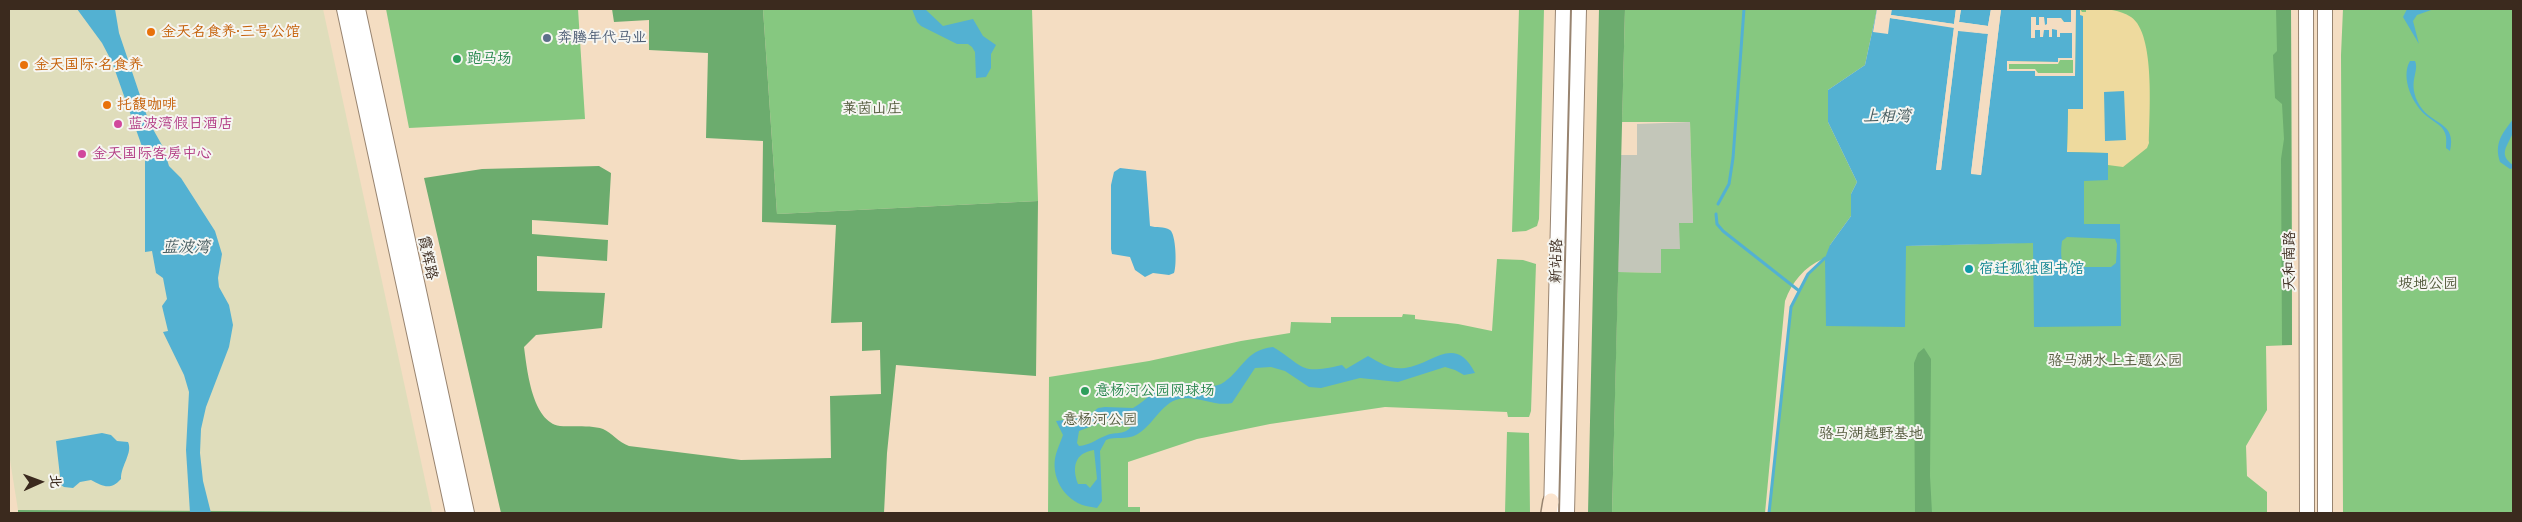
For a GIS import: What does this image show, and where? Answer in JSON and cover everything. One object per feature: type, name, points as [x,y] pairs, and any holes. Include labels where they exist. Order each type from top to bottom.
[{"type":"street","name":"霞辉路","points":[[344,9],[452,513]]},
{"type":"street","name":"霞辉路","points":[[358,9],[467,513]]},
{"type":"street","name":"新站路","points":[[1550,509],[1563,9]]},
{"type":"street","name":"新站路","points":[[1567,513],[1579,9]]},
{"type":"street","name":"天和南路","points":[[2306,9],[2306,513]]},
{"type":"street","points":[[2325,9],[2325,513]]},
{"type":"shaded area","points":[[9,9],[323,9],[432,512],[18,510],[9,454]]},
{"type":"shaded area","points":[[1690,122],[1693,223],[1680,249],[1661,273],[1618,272],[1621,155],[1637,155],[1637,124]]},
{"type":"green space","points":[[386,9],[578,9],[585,119],[409,128]]},
{"type":"green space","points":[[612,9],[763,9],[777,214],[1038,201],[1036,376],[896,365],[887,453],[884,513],[501,513],[424,178],[482,169],[599,166],[611,173],[608,225],[532,220],[532,234],[608,240],[607,261],[537,256],[537,291],[605,293],[602,328],[536,335],[524,347],[529,381],[537,405],[543,415],[551,422],[560,426],[603,429],[629,446],[741,460],[831,458],[830,396],[881,394],[880,350],[862,351],[862,322],[831,323],[836,225],[762,222],[763,141],[706,138],[708,53],[649,50],[649,20],[614,22]]},
{"type":"green space","name":"莱茵山庄","points":[[763,9],[1032,9],[1038,201],[777,214]]},
{"type":"green space","points":[[1519,9],[1544,9],[1539,219],[1537,226],[1526,231],[1512,232]]},
{"type":"green space","points":[[1599,9],[1625,9],[1612,513],[1588,513]]},
{"type":"green space","points":[[1625,9],[1877,9],[1865,65],[1828,90],[1828,122],[1857,182],[1851,194],[1851,216],[1830,245],[1905,327],[1905,246],[2018,243],[2007,71],[2025,9],[2291,9],[2292,345],[2266,346],[2267,410],[2246,446],[2247,476],[2267,492],[2267,513],[1769,513],[1791,307],[1808,274],[1823,259],[1804,271],[1791,288],[1785,301],[1765,513],[1612,513],[1618,272],[1661,273],[1661,249],[1680,249],[1679,223],[1693,223],[1690,122],[1622,122]]},
{"type":"green space","points":[[2276,9],[2291,9],[2292,345],[2282,345],[2281,159],[2284,139],[2282,104],[2275,98],[2273,55],[2277,51]]},
{"type":"green space","name":"坡地公园","points":[[2343,9],[2513,9],[2513,513],[2343,513],[2341,55]]},
{"type":"green space","name":"意杨河公园","points":[[1497,259],[1523,260],[1536,264],[1531,411],[1529,417],[1508,417],[1507,412],[1385,407],[1270,424],[1197,439],[1128,462],[1128,507],[1140,507],[1140,513],[1048,513],[1049,377],[1149,361],[1241,341],[1290,333],[1291,322],[1331,323],[1331,317],[1402,317],[1403,314],[1415,315],[1415,319],[1458,324],[1492,331]]},
{"type":"green space","points":[[1924,348],[1931,359],[1930,476],[1932,513],[1915,513],[1914,363],[1918,353]]},
{"type":"green space","points":[[1507,432],[1529,433],[1530,513],[1505,513]]},
{"type":"green space","points":[[18,510],[432,512],[432,513],[18,513]]},
{"type":"sand","points":[[2080,9],[2082,12],[2086,12],[2086,9],[2104,9],[2126,14],[2139,26],[2144,40],[2148,57],[2150,95],[2149,143],[2147,148],[2123,167],[2108,165],[2108,153],[2067,152],[2068,109],[2083,109],[2083,16],[2080,16]]},
{"type":"water","name":"蓝波湾","points":[[77,9],[115,9],[119,33],[149,122],[163,147],[169,166],[181,178],[215,231],[222,254],[218,278],[219,287],[229,305],[233,325],[229,347],[206,407],[201,429],[200,453],[203,481],[211,513],[190,513],[186,450],[189,392],[184,375],[163,332],[168,331],[162,306],[167,299],[163,278],[156,273],[152,251],[145,252],[145,155],[112,62],[102,43]]},
{"type":"water","points":[[912,9],[925,9],[943,26],[973,19],[983,36],[996,45],[991,54],[991,68],[986,77],[976,78],[975,52],[972,47],[968,44],[957,44],[921,26],[917,22]]},
{"type":"water","name":"上相湾","points":[[1877,9],[1956,9],[1954,24],[1891,15],[1890,18],[1954,27],[1936,170],[1941,170],[1958,30],[1988,34],[1971,173],[1981,175],[2001,9],[2071,9],[2071,22],[2064,22],[2061,18],[2047,18],[2047,25],[2044,25],[2039,17],[2039,25],[2036,25],[2031,17],[2031,37],[2035,37],[2035,30],[2040,30],[2040,37],[2043,30],[2049,30],[2049,37],[2052,29],[2057,29],[2057,37],[2060,33],[2073,33],[2073,58],[2058,58],[2058,62],[2007,61],[2007,71],[2035,71],[2035,75],[2075,76],[2076,9],[2080,9],[2080,15],[2083,16],[2083,109],[2068,109],[2067,152],[2108,153],[2108,180],[2084,181],[2084,224],[2120,224],[2121,326],[2034,327],[2033,243],[1906,246],[1905,327],[1826,326],[1825,258],[1830,245],[1851,216],[1851,194],[1857,182],[1828,122],[1828,90],[1865,65]],"holes":[[[2067,237],[2115,239],[2117,244],[2116,263],[2111,267],[2065,267],[2062,262],[2062,241]]]},
{"type":"water","points":[[1961,9],[1991,9],[1988,26],[1959,22]]},
{"type":"water","points":[[2407,9],[2434,9],[2417,15],[2413,21],[2419,44],[2403,17]]},
{"type":"water","points":[[2410,61],[2415,61],[2416,65],[2414,91],[2416,98],[2425,112],[2447,129],[2450,134],[2450,151],[2446,148],[2444,130],[2417,106],[2413,99],[2406,75]]},
{"type":"water","points":[[2124,91],[2126,140],[2105,141],[2104,92]]},
{"type":"water","points":[[2513,119],[2513,133],[2505,151],[2506,158],[2513,165],[2513,168],[2510,169],[2500,162],[2498,149],[2502,134]]},
{"type":"water","points":[[1120,168],[1146,171],[1150,226],[1165,228],[1172,233],[1175,250],[1174,273],[1169,275],[1153,273],[1145,277],[1135,270],[1130,257],[1112,254],[1111,185],[1114,172]]},
{"type":"water","points":[[1273,347],[1303,367],[1310,369],[1342,365],[1346,369],[1368,356],[1390,367],[1405,368],[1415,366],[1443,354],[1451,353],[1459,355],[1467,361],[1475,373],[1464,375],[1445,367],[1398,382],[1360,378],[1321,388],[1309,387],[1285,371],[1271,367],[1255,368],[1232,403],[1219,404],[1193,398],[1179,399],[1167,405],[1147,427],[1136,435],[1106,440],[1100,451],[1102,501],[1097,508],[1078,503],[1060,486],[1055,470],[1055,462],[1063,435],[1056,421],[1087,417],[1098,408],[1133,408],[1171,383],[1177,382],[1203,386],[1221,384],[1234,374],[1249,357],[1263,349]],"holes":[[[1114,422],[1131,427],[1125,432],[1109,435],[1086,445],[1079,446],[1077,443],[1079,431],[1100,423]],[[1094,450],[1097,479],[1090,488],[1086,484],[1078,484],[1075,467],[1082,454]]]},
{"type":"water","points":[[102,433],[111,435],[117,441],[128,442],[129,450],[121,479],[110,486],[91,480],[80,482],[73,488],[61,485],[56,441]]},
{"type":"pier","points":[[1877,9],[1892,9],[1891,15],[1954,24],[1956,9],[1961,9],[1959,22],[1988,26],[1991,9],[1993,9],[1990,28],[1957,24],[1956,26],[1956,29],[1990,34],[1974,171],[1979,172],[1995,30],[1999,9],[2001,9],[1981,175],[1971,174],[1988,34],[1958,31],[1941,170],[1936,170],[1954,28],[1890,18],[1888,34],[1873,32]]},
{"type":"pier","points":[[2071,9],[2076,9],[2075,76],[2035,76],[2035,71],[2007,71],[2007,61],[2058,62],[2058,58],[2072,58],[2072,33],[2060,33],[2060,37],[2057,37],[2057,30],[2052,29],[2052,37],[2049,37],[2049,30],[2044,30],[2043,37],[2040,37],[2040,30],[2035,30],[2035,38],[2031,38],[2031,17],[2036,17],[2036,25],[2039,25],[2039,17],[2044,17],[2045,25],[2047,24],[2047,18],[2061,18],[2064,22],[2071,22]],"holes":[[[2060,60],[2073,60],[2073,73],[2038,73],[2035,69],[2009,69],[2009,64],[2058,64]]]},
{"type":"waterway","points":[[1718,204],[1729,184],[1733,158],[1744,9]]},
{"type":"waterway","points":[[1716,214],[1717,224],[1723,231],[1798,290]]},
{"type":"waterway","points":[[1769,513],[1791,307],[1808,274],[1825,258]]},
{"type":"place","name":"金天名食养·三号公馆","points":[[151,32]]},
{"type":"place","name":"奔腾年代马业","points":[[547,38]]},
{"type":"place","name":"跑马场","points":[[457,59]]},
{"type":"place","name":"金天国际·名食养","points":[[24,65]]},
{"type":"place","name":"托馥咖啡","points":[[107,105]]},
{"type":"place","name":"蓝波湾假日酒店","points":[[118,124]]},
{"type":"place","name":"金天国际客房中心","points":[[82,154]]},
{"type":"place","name":"宿迁孤独图书馆","points":[[1969,269]]},
{"type":"place","name":"意杨河公园网球场","points":[[1085,391]]},
{"type":"park label","name":"骆马湖水上主题公园","points":[[2115,361]]},
{"type":"park label","name":"骆马湖越野基地","points":[[1871,434]]}]
